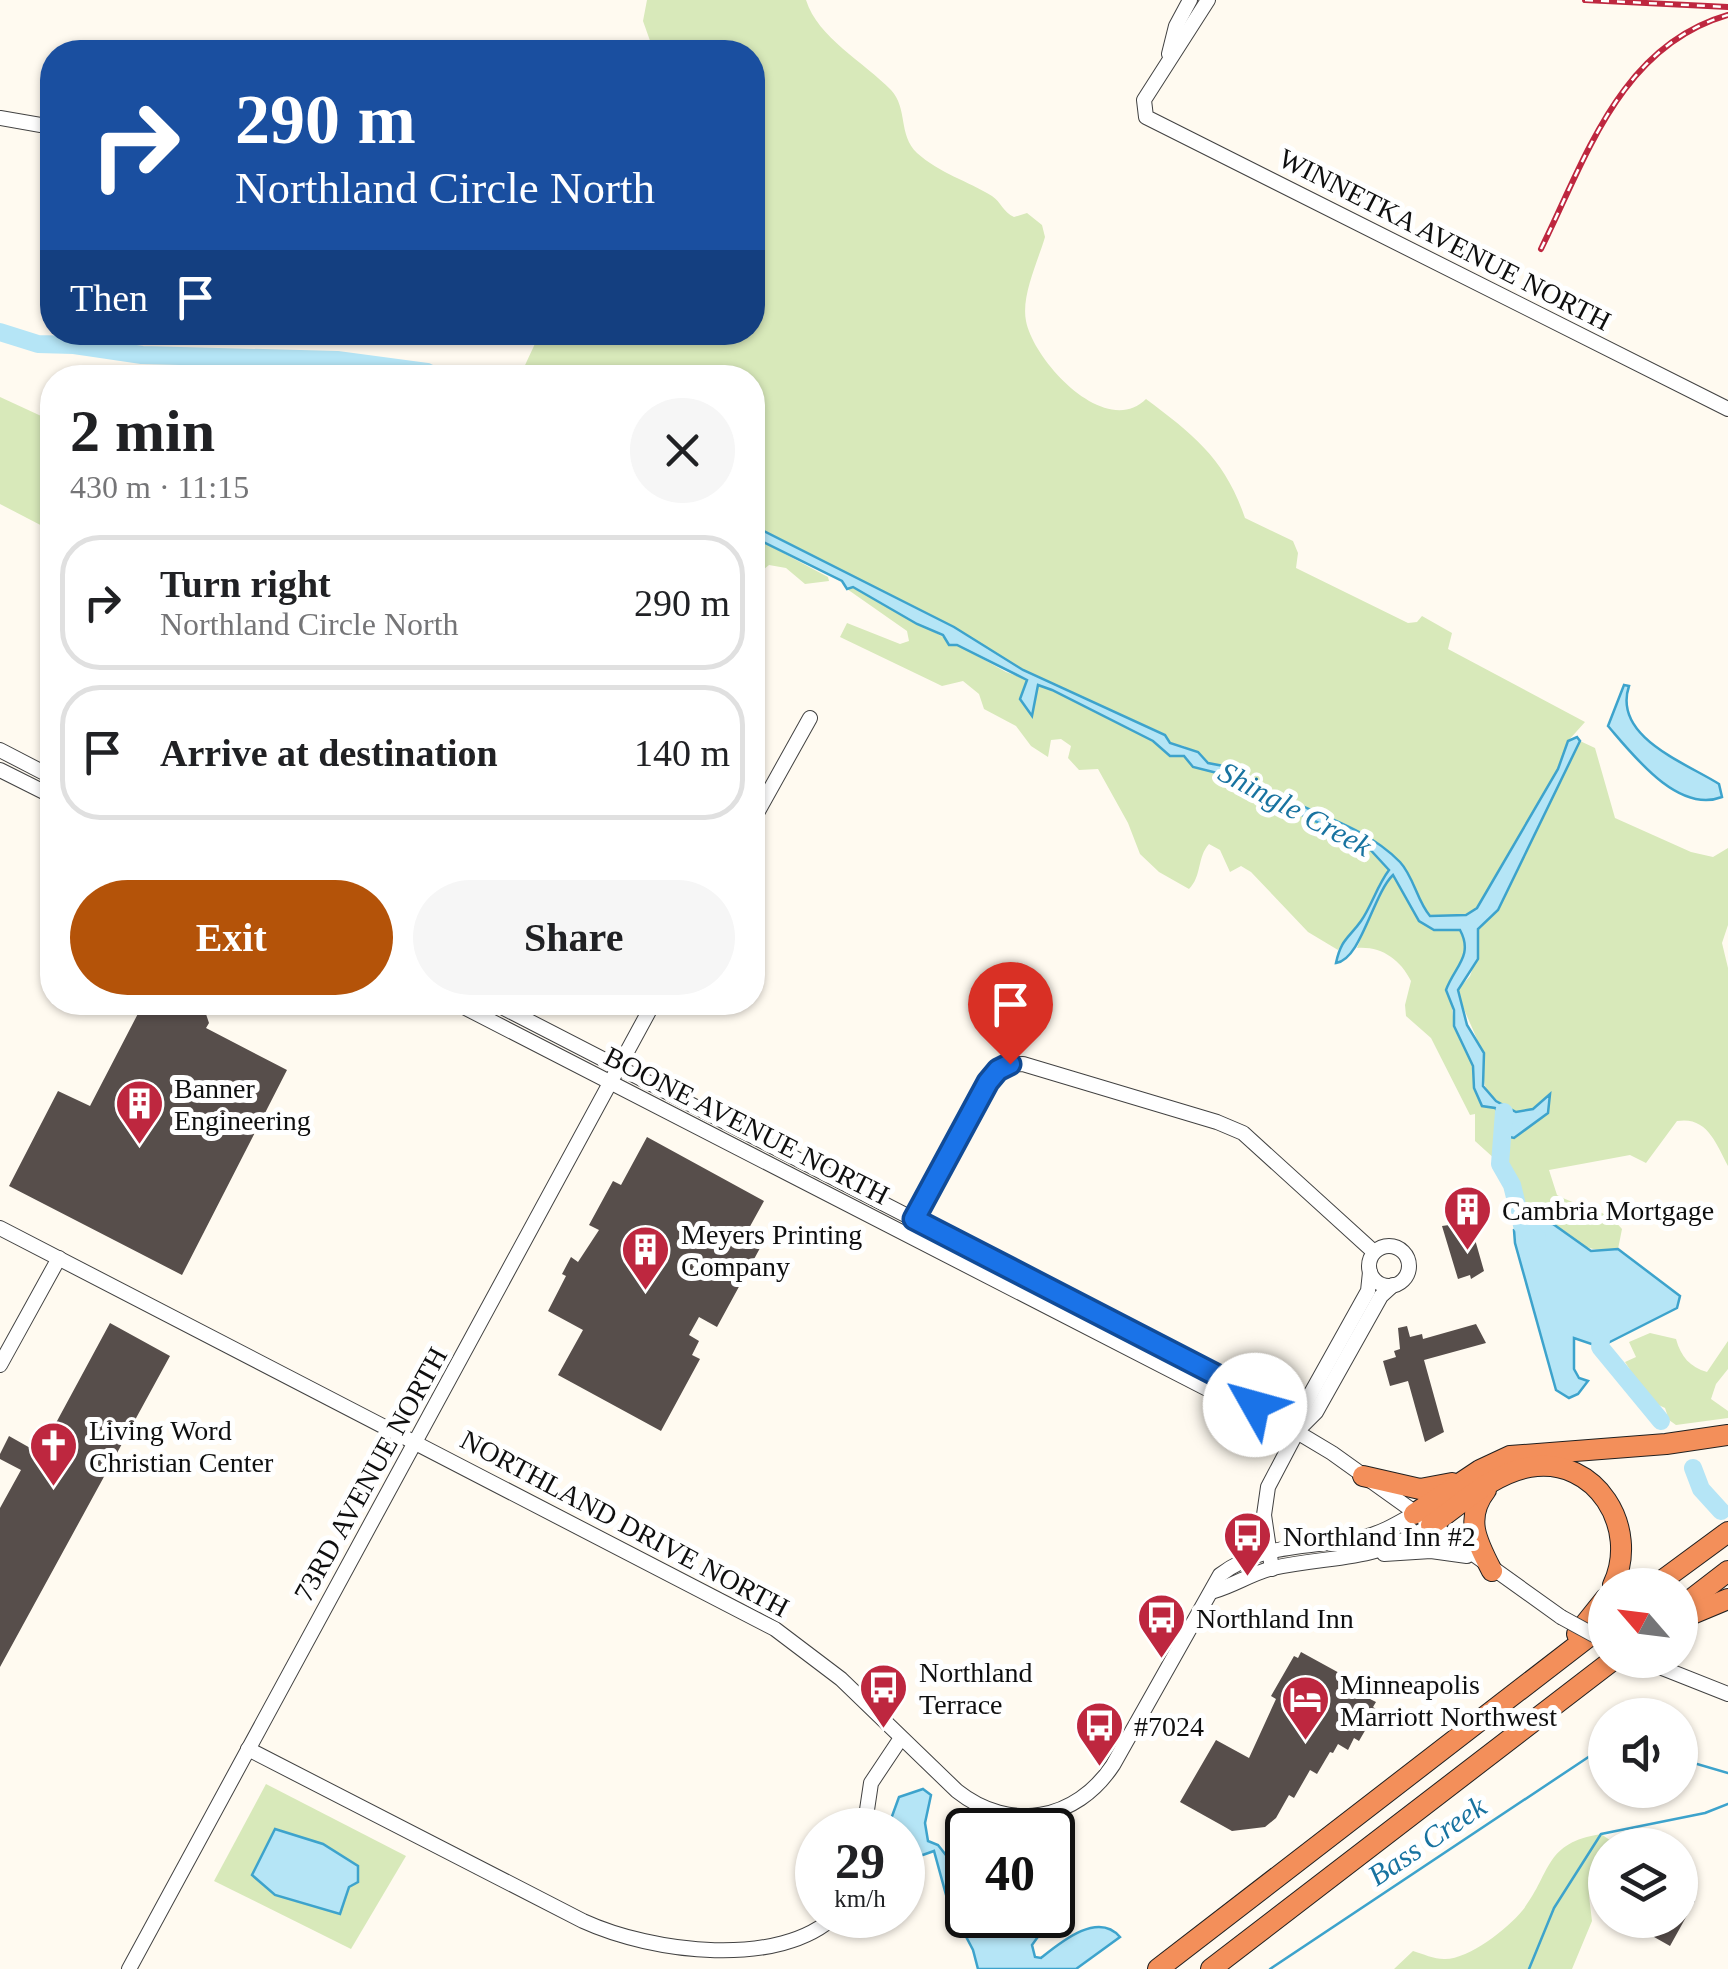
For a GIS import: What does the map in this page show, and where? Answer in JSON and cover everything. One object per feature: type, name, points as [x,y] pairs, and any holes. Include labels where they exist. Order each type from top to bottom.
[{"type":"highway","points":[[1364,1476],[1420,1489],[1468,1478],[1518,1454],[1666,1444],[1728,1435]]},
{"type":"highway","points":[[1422,1520],[1500,1478],[1528,1468],[1550,1467],[1577,1475],[1598,1489],[1614,1511],[1621,1535],[1619,1568]]},
{"type":"highway","points":[[1422,1520],[1468,1478]]},
{"type":"highway","points":[[1492,1570],[1476,1538],[1473,1519],[1482,1494],[1500,1478]]},
{"type":"highway","points":[[1679,1568],[1728,1532]]},
{"type":"highway","points":[[1698,1594],[1728,1570]]},
{"type":"highway","points":[[1698,1612],[1728,1599]]},
{"type":"highway","points":[[1494,1709],[1552,1660],[1588,1619]]},
{"type":"highway","points":[[1160,1967],[1588,1637]]},
{"type":"highway","points":[[1212,1969],[1589,1678]]},
{"type":"street","points":[[1168,60],[1176,26],[1190,0]]},
{"type":"street","points":[[1168,60],[1208,0]]},
{"type":"street","name":"WINNETKA AVENUE NORTH","points":[[1168,60],[1142,110],[1146,117],[1728,409]]},
{"type":"street","points":[[0,118],[40,126]]},
{"type":"street","points":[[765,799],[810,718]]},
{"type":"street","points":[[0,750],[40,771]]},
{"type":"street","points":[[0,770],[40,790]]},
{"type":"street","name":"BOONE AVENUE NORTH","points":[[479,1015],[1215,1394],[1232,1392]]},
{"type":"street","name":"BOONE AVENUE NORTH","points":[[517,1015],[1222,1378],[1232,1392],[1298,1430],[1473,1557],[1588,1632]]},
{"type":"street","name":"73RD AVENUE NORTH","points":[[130,1969],[647,1015]]},
{"type":"street","points":[[906,1234],[988,1082],[998,1070],[1010,1064],[1023,1064],[1230,1126],[1290,1173],[1374,1252]]},
{"type":"street","name":"NORTHLAND DRIVE NORTH","points":[[0,1228],[775,1629],[841,1680],[978,1806],[1007,1816],[1027,1818],[1066,1808],[1087,1796],[1104,1778],[1220,1575],[1249,1556],[1268,1550],[1366,1537],[1422,1520]]},
{"type":"street","points":[[1298,1430],[1316,1412],[1380,1296],[1408,1272],[1406,1255],[1391,1246],[1374,1252]]},
{"type":"street","points":[[1272,1569],[1264,1515],[1266,1496],[1298,1430],[1304,1404],[1368,1291],[1374,1252]]},
{"type":"street","points":[[0,1365],[59,1258]]},
{"type":"street","points":[[1370,1272],[1380,1284],[1393,1286]]},
{"type":"street","points":[[1373,1554],[1402,1544],[1422,1520]]},
{"type":"street","points":[[1214,1590],[1272,1569],[1373,1554],[1430,1551],[1473,1557]]},
{"type":"street","points":[[1687,1678],[1728,1694]]},
{"type":"street","points":[[867,1808],[871,1782],[900,1738]]},
{"type":"street","points":[[248,1749],[583,1921],[640,1944],[758,1956],[810,1938]]},
{"type":"green space","points":[[647,0],[806,0],[831,38],[891,90],[900,105],[907,138],[917,153],[992,196],[1010,215],[1027,213],[1042,225],[1045,237],[1028,290],[1026,321],[1042,356],[1074,390],[1093,403],[1112,409],[1130,409],[1146,399],[1179,424],[1218,464],[1245,518],[1293,541],[1298,553],[1296,568],[1408,623],[1417,622],[1422,616],[1452,633],[1448,649],[1585,722],[1568,741],[1558,769],[1477,908],[1466,915],[1430,916],[1371,837],[1262,789],[1243,776],[1245,770],[1208,763],[1184,746],[1170,743],[1165,734],[1023,670],[954,627],[765,531],[765,365],[525,365],[534,345],[765,345],[765,40],[650,40],[643,21]]},
{"type":"green space","points":[[211,361],[259,365],[182,365]]},
{"type":"green space","points":[[0,397],[40,415],[40,525],[0,504]]},
{"type":"green space","points":[[765,543],[829,581],[805,584],[786,568],[769,565],[765,568]]},
{"type":"green space","points":[[853,587],[1027,680],[1026,688],[1036,698],[1038,685],[1052,690],[1153,741],[1170,756],[1184,756],[1193,767],[1229,776],[1258,795],[1365,844],[1389,870],[1364,917],[1338,950],[1308,932],[1251,872],[1241,866],[1230,872],[1220,850],[1209,844],[1189,889],[1159,872],[1140,854],[1098,769],[1079,770],[1068,758],[1071,746],[1061,739],[1051,740],[1048,757],[1031,746],[1016,726],[984,709],[979,694],[963,681],[942,686],[840,637],[847,623],[900,644],[909,641],[907,631],[847,589]]},
{"type":"green space","points":[[1580,741],[1595,748],[1615,818],[1691,852],[1713,857],[1728,848],[1728,925],[1722,943],[1728,968],[1728,1166],[1703,1127],[1677,1121],[1646,1163],[1630,1155],[1549,1170],[1557,1195],[1600,1212],[1622,1229],[1618,1249],[1605,1250],[1588,1248],[1556,1226],[1524,1215],[1524,1204],[1507,1159],[1505,1135],[1514,1137],[1545,1097],[1533,1109],[1516,1112],[1491,1095],[1484,1081],[1482,1055],[1458,990],[1470,976],[1479,952],[1478,929],[1498,910]]},
{"type":"green space","points":[[1393,874],[1419,921],[1434,930],[1460,930],[1463,937],[1464,957],[1449,981],[1454,1026],[1473,1066],[1474,1088],[1482,1106],[1495,1108],[1501,1115],[1496,1160],[1475,1141],[1475,1114],[1470,1115],[1431,1038],[1406,1016],[1411,981],[1407,973],[1382,952],[1357,948],[1382,886]]},
{"type":"green space","points":[[1650,1333],[1676,1339],[1687,1360],[1707,1372],[1728,1341],[1728,1369],[1716,1384],[1711,1399],[1728,1411],[1728,1418],[1676,1425],[1669,1420],[1665,1408],[1650,1401],[1625,1362],[1636,1357],[1629,1342]]},
{"type":"green space","points":[[266,1784],[406,1856],[351,1949],[214,1881]]},
{"type":"green space","points":[[1588,1837],[1588,1931],[1572,1969],[1394,1969],[1413,1951],[1436,1958],[1454,1958],[1486,1942],[1522,1911],[1558,1852]]},
{"type":"water","points":[[765,532],[954,627],[1023,670],[1165,735],[1170,743],[1198,752],[1208,763],[1245,770],[1244,776],[1263,788],[1365,835],[1400,862],[1430,916],[1466,915],[1477,908],[1558,769],[1568,741],[1577,737],[1580,741],[1498,910],[1478,929],[1478,959],[1458,990],[1467,1025],[1484,1053],[1483,1086],[1496,1101],[1516,1112],[1533,1109],[1550,1094],[1548,1113],[1514,1138],[1497,1134],[1501,1115],[1495,1108],[1482,1106],[1474,1088],[1473,1066],[1454,1026],[1454,1010],[1446,990],[1464,954],[1464,939],[1460,930],[1434,930],[1419,921],[1393,875],[1353,951],[1336,963],[1343,944],[1365,915],[1389,870],[1365,844],[1258,795],[1229,776],[1193,767],[1184,756],[1170,756],[1153,741],[1038,685],[1032,716],[1020,699],[1027,680],[957,645],[949,645],[943,635],[853,587],[847,589],[842,581],[765,543]]},
{"type":"water","points":[[1624,685],[1629,686],[1627,704],[1631,720],[1641,734],[1719,784],[1722,797],[1705,800],[1673,790],[1630,752],[1608,726]]},
{"type":"water","points":[[1532,1221],[1553,1224],[1591,1251],[1618,1249],[1680,1296],[1677,1308],[1600,1347],[1574,1338],[1574,1369],[1579,1378],[1588,1381],[1578,1394],[1569,1398],[1556,1390],[1515,1243],[1514,1230]]},
{"type":"water","points":[[923,1789],[931,1795],[925,1823],[925,1808],[895,1808],[899,1797]]},
{"type":"water","points":[[925,1823],[928,1841],[945,1854],[945,1891],[934,1851],[925,1854]]},
{"type":"water","points":[[275,1829],[323,1844],[358,1866],[358,1882],[349,1887],[340,1914],[275,1895],[252,1875]]},
{"type":"water","points":[[1091,1928],[1111,1930],[1120,1937],[1076,1969],[978,1969],[967,1938],[1037,1938],[1032,1945],[1035,1957],[1041,1958],[1068,1938]]},
{"type":"building","name":"Banner Engineering","points":[[137,1015],[206,1015],[206,1028],[287,1070],[182,1275],[9,1186],[58,1091],[90,1106]]},
{"type":"building","name":"Meyers Printing Company","points":[[647,1137],[764,1201],[748,1230],[765,1239],[717,1327],[699,1317],[689,1335],[699,1341],[692,1355],[700,1359],[661,1431],[558,1375],[583,1330],[548,1311],[571,1257],[578,1262],[599,1230],[589,1225],[613,1181],[621,1185]]},
{"type":"building","name":"Cambria Mortgage","points":[[1470,1222],[1484,1271],[1471,1279],[1470,1275],[1458,1279],[1442,1226]]},
{"type":"building","name":"Living Word Christian Center","points":[[110,1323],[170,1356],[0,1667],[0,1508],[21,1470],[0,1459],[0,1454],[9,1436],[32,1449],[42,1430],[50,1434]]},
{"type":"building","points":[[1476,1324],[1486,1343],[1424,1360],[1444,1432],[1425,1442],[1408,1381],[1390,1386],[1383,1361],[1396,1357],[1394,1351],[1400,1349],[1398,1328],[1407,1326],[1410,1337],[1422,1334],[1423,1339]]},
{"type":"building","name":"Minneapolis Marriott Northwest","points":[[1301,1652],[1374,1692],[1370,1699],[1376,1702],[1373,1707],[1377,1710],[1359,1741],[1354,1738],[1348,1750],[1338,1744],[1317,1774],[1310,1770],[1294,1798],[1289,1795],[1276,1818],[1265,1827],[1232,1831],[1180,1802],[1216,1740],[1249,1758],[1276,1699],[1271,1696],[1294,1656],[1298,1658]]},
{"type":"building","points":[[1656,1938],[1674,1938],[1670,1946]]},
{"type":"waterway","name":"Shingle Creek","points":[[0,332],[40,344]]},
{"type":"waterway","name":"Shingle Creek","points":[[74,345],[142,355],[337,360],[374,365]]},
{"type":"waterway","name":"Shingle Creek","points":[[1504,1112],[1500,1164],[1512,1185],[1522,1225],[1537,1238]]},
{"type":"waterway","name":"Shingle Creek","points":[[1597,1325],[1602,1332],[1600,1347],[1661,1421]]},
{"type":"waterway","name":"Shingle Creek","points":[[1693,1468],[1701,1489],[1721,1511]]},
{"type":"waterway","name":"Bass Creek","points":[[1270,1969],[1588,1757]]},
{"type":"waterway","name":"Bass Creek","points":[[1698,1764],[1728,1773]]},
{"type":"waterway","points":[[1529,1969],[1554,1908],[1601,1834],[1705,1813],[1728,1804]]},
{"type":"railway","points":[[1585,0],[1728,7]]},
{"type":"railway","points":[[1541,249],[1591,143],[1633,79],[1660,52],[1691,30],[1728,15]]},
{"type":"place","name":"Banner Engineering","points":[[139,1146]]},
{"type":"place","name":"Cambria Mortgage","points":[[1467,1252]]},
{"type":"place","name":"Meyers Printing Company","points":[[646,1292]]},
{"type":"place","name":"Living Word Christian Center","points":[[54,1488]]},
{"type":"place","name":"Northland Inn #2","points":[[1248,1578]]},
{"type":"place","name":"Northland Inn","points":[[1161,1660]]},
{"type":"place","name":"Northland Terrace","points":[[884,1730]]},
{"type":"place","name":"Minneapolis Marriott Northwest","points":[[1305,1742]]},
{"type":"place","name":"#7024","points":[[1099,1768]]},
{"type":"route","points":[[1010,1064],[988,1082],[914,1219],[1222,1378],[1232,1392],[1255,1405]]}]
